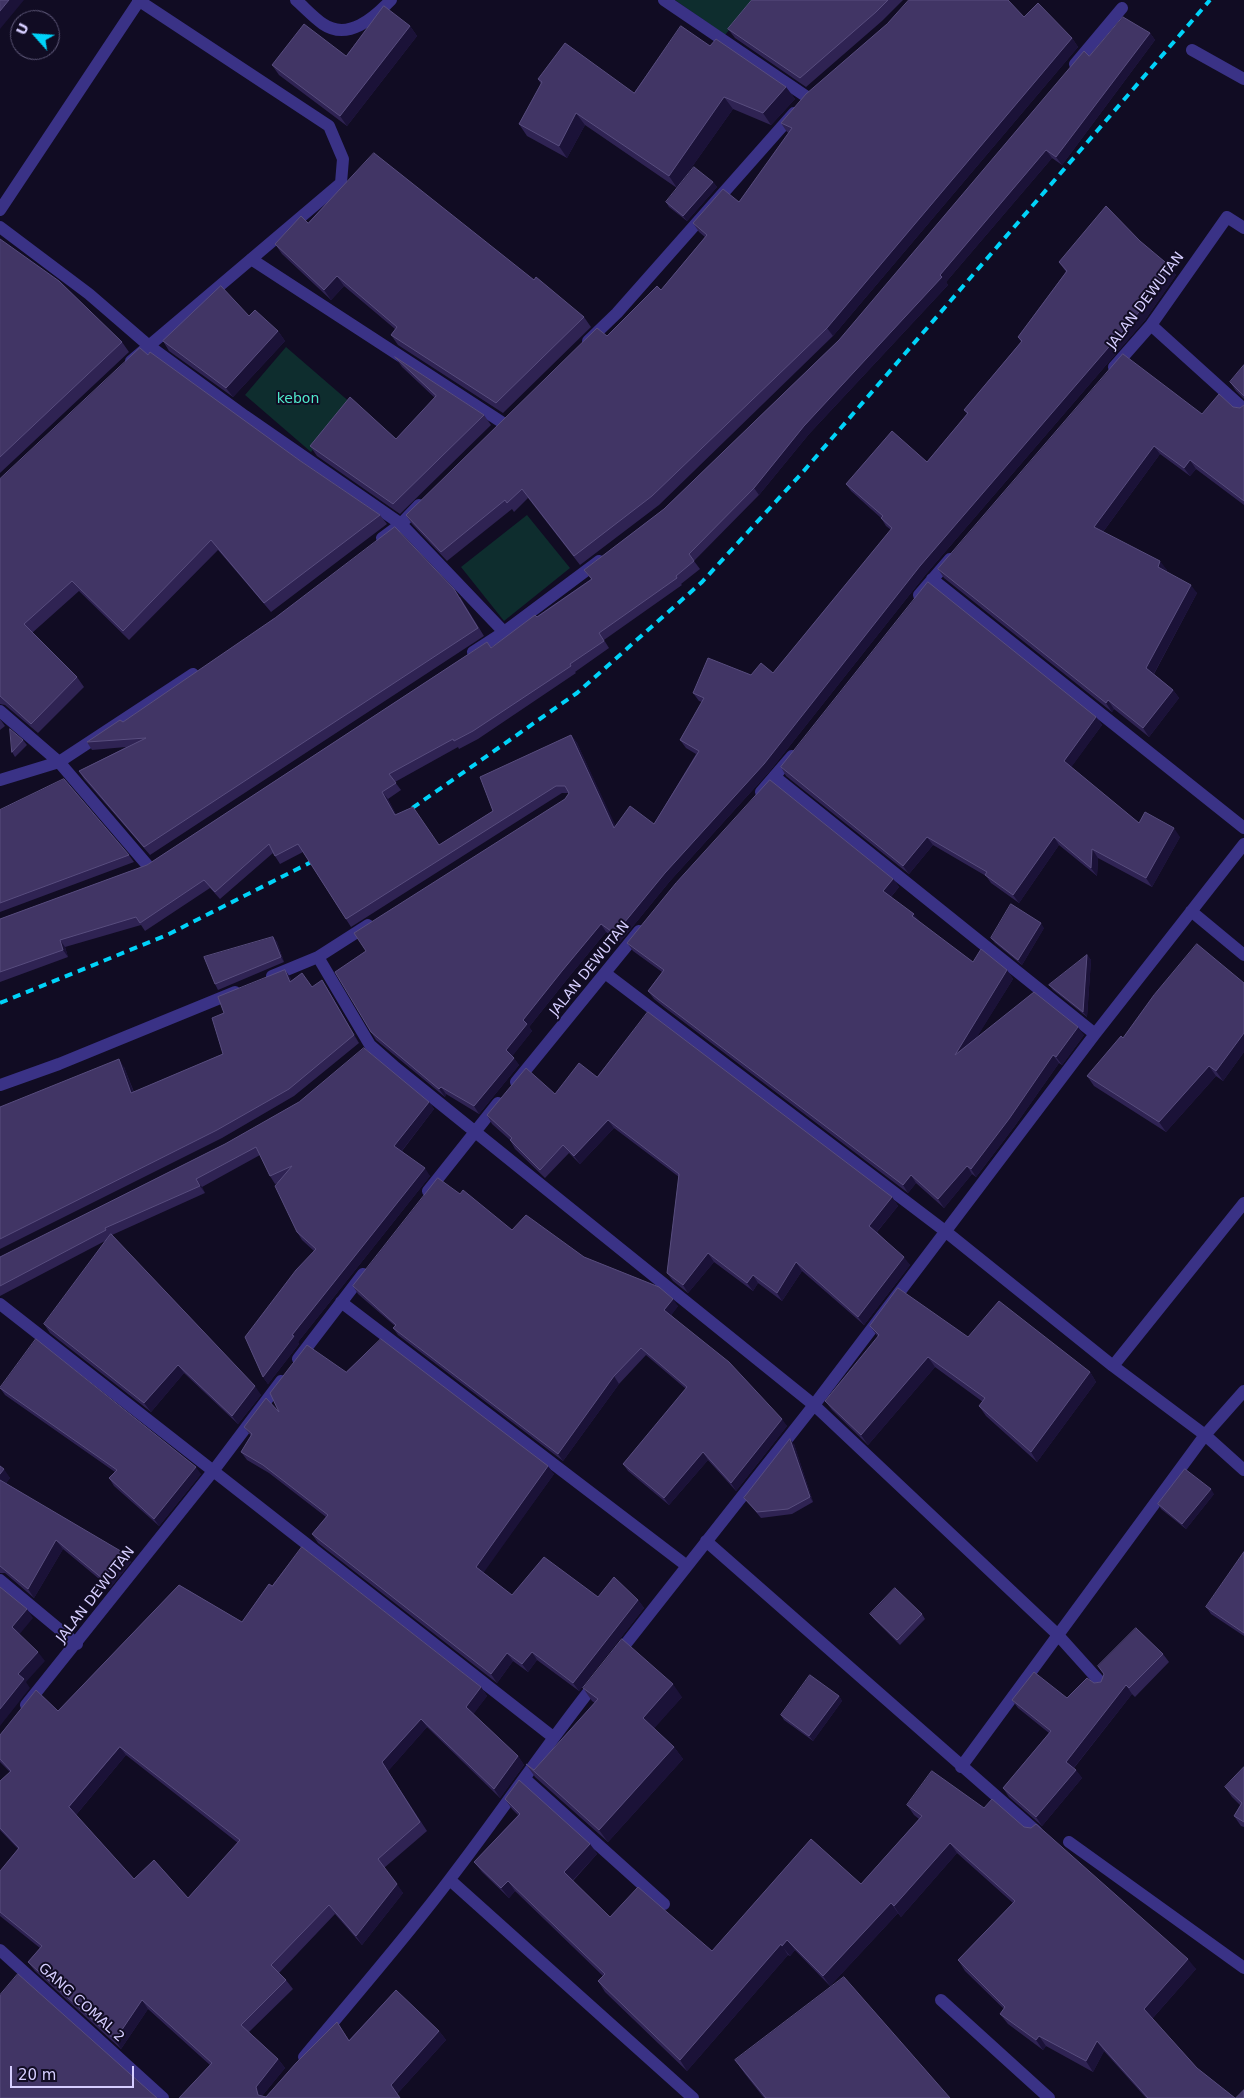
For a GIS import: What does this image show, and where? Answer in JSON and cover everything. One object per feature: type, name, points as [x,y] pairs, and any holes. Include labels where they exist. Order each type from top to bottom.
[{"type":"street","points":[[0,210],[139,0],[328,126],[343,159],[340,183],[120,372]]},
{"type":"street","points":[[296,0],[324,24],[339,31],[360,26],[391,0]]},
{"type":"street","points":[[582,347],[617,313],[811,94],[664,0]]},
{"type":"street","points":[[1064,76],[1122,8]]},
{"type":"street","points":[[1192,50],[1244,79]]},
{"type":"street","name":"JALAN DEWUTAN","points":[[1106,377],[1151,325],[1227,217],[1244,228]]},
{"type":"street","points":[[0,227],[89,294],[148,346],[401,524],[504,632]]},
{"type":"street","points":[[251,259],[503,423]]},
{"type":"street","points":[[1151,325],[1244,409]]},
{"type":"street","points":[[370,548],[401,524],[428,497]]},
{"type":"street","points":[[914,602],[958,549]]},
{"type":"street","points":[[463,659],[504,632],[611,551]]},
{"type":"street","points":[[932,579],[1244,828]]},
{"type":"street","points":[[0,780],[59,762],[204,667]]},
{"type":"street","points":[[0,711],[59,762],[148,865]]},
{"type":"street","points":[[755,799],[799,747]]},
{"type":"street","points":[[775,777],[1095,1034]]},
{"type":"street","points":[[295,2068],[450,1880],[553,1737],[814,1405],[1095,1034],[1244,844]]},
{"type":"street","points":[[1191,911],[1244,955]]},
{"type":"street","points":[[264,979],[318,957],[376,920]]},
{"type":"street","name":"JALAN DEWUTAN","points":[[420,1201],[646,923]]},
{"type":"street","points":[[318,957],[367,1048],[475,1132],[814,1405],[1056,1634],[1102,1684]]},
{"type":"street","points":[[604,974],[945,1231],[1112,1366],[1205,1435],[1244,1470]]},
{"type":"street","points":[[0,1085],[58,1064],[246,987]]},
{"type":"street","points":[[1112,1366],[1244,1203]]},
{"type":"street","name":"JALAN DEWUTAN","points":[[16,1718],[214,1470],[372,1263]]},
{"type":"street","points":[[342,1302],[687,1566]]},
{"type":"street","points":[[0,1304],[553,1737]]},
{"type":"street","points":[[961,1767],[1056,1634],[1205,1435],[1244,1391]]},
{"type":"street","points":[[706,1541],[961,1767],[1036,1830]]},
{"type":"street","points":[[0,1580],[77,1644]]},
{"type":"street","points":[[524,1779],[664,1904]]},
{"type":"street","points":[[1070,1842],[1244,1968]]},
{"type":"street","points":[[450,1880],[693,2098]]},
{"type":"street","name":"GANG COMAL 2","points":[[0,1950],[163,2098]]},
{"type":"street","points":[[941,2000],[1048,2098]]},
{"type":"green space","points":[[675,0],[754,0],[725,35]]},
{"type":"green space","name":"kebon","points":[[286,347],[352,404],[311,452],[245,395]]},
{"type":"green space","points":[[527,515],[570,568],[504,621],[461,567]]},
{"type":"building","points":[[0,0],[9,0],[0,11]]},
{"type":"building","points":[[752,0],[888,0],[800,78],[728,29]]},
{"type":"building","points":[[909,0],[1008,0],[1024,17],[1038,3],[1072,38],[827,328],[652,496],[574,556],[522,489],[507,503],[505,500],[441,552],[406,515],[597,328],[607,336],[657,286],[661,290],[707,235],[693,223],[723,189],[739,202],[792,128],[781,123],[806,94],[887,24]]},
{"type":"building","points":[[384,6],[410,26],[340,116],[272,65],[304,24],[346,56]]},
{"type":"building","points":[[1123,17],[1150,33],[1056,157],[1046,150],[940,275],[942,277],[804,426],[754,488],[689,554],[694,561],[676,576],[677,578],[599,633],[604,641],[570,664],[571,666],[473,731],[454,741],[453,739],[389,774],[396,783],[382,792],[395,815],[413,807],[439,845],[493,811],[480,777],[571,735],[614,828],[630,806],[654,824],[699,751],[680,740],[704,698],[693,693],[708,658],[751,675],[761,663],[773,673],[892,528],[881,518],[883,516],[846,484],[892,431],[927,462],[968,413],[964,410],[1022,341],[1018,337],[1067,271],[1059,262],[1106,206],[1140,241],[1171,267],[1139,312],[920,566],[764,764],[665,873],[615,934],[601,924],[523,1020],[527,1024],[506,1050],[514,1058],[474,1106],[441,1087],[439,1089],[371,1032],[335,972],[366,951],[354,933],[565,799],[569,793],[565,786],[556,786],[346,919],[298,844],[275,856],[269,844],[215,892],[204,880],[140,923],[136,917],[60,940],[63,950],[0,972],[0,919],[147,865],[487,642],[491,648],[535,615],[537,617],[592,579],[584,570],[664,509],[839,340],[1084,51],[1089,56]]},
{"type":"building","points":[[681,26],[710,46],[716,39],[786,87],[763,113],[724,97],[669,176],[576,113],[559,146],[519,124],[542,82],[538,79],[565,43],[634,93]]},
{"type":"building","points":[[374,153],[534,280],[536,277],[584,317],[496,403],[391,335],[397,327],[337,276],[324,290],[275,244],[301,216],[308,223]]},
{"type":"building","points":[[694,167],[713,182],[683,216],[666,202]]},
{"type":"building","points":[[0,239],[59,281],[122,342],[0,457]]},
{"type":"building","points":[[221,286],[249,316],[255,310],[278,331],[226,388],[163,341]]},
{"type":"building","points":[[140,348],[148,355],[150,352],[299,460],[380,515],[264,603],[211,540],[123,631],[72,581],[24,624],[77,677],[31,724],[0,696],[0,479]]},
{"type":"building","points":[[1123,354],[1202,414],[1219,394],[1233,407],[1240,408],[1244,405],[1244,501],[1190,460],[1184,468],[1154,446],[1094,527],[1160,561],[1158,567],[1191,585],[1146,668],[1173,690],[1143,728],[1108,700],[1106,703],[938,569]]},
{"type":"building","points":[[395,357],[484,415],[393,504],[310,446],[350,397],[396,439],[436,396]]},
{"type":"building","points":[[1244,365],[1244,396],[1230,382]]},
{"type":"building","points":[[395,527],[454,589],[478,628],[144,847],[79,771],[146,738],[87,742],[120,720],[123,722],[275,618]]},
{"type":"building","points":[[928,582],[1096,717],[1064,761],[1139,823],[1145,812],[1174,828],[1146,878],[1092,849],[1091,868],[1054,837],[1013,895],[985,875],[987,872],[927,837],[903,866],[781,767]]},
{"type":"building","points":[[10,729],[23,740],[12,752]]},
{"type":"building","points":[[64,779],[129,855],[0,903],[0,810]]},
{"type":"building","points":[[770,780],[893,879],[883,891],[914,914],[912,916],[973,962],[981,949],[1007,970],[955,1055],[1034,992],[1078,1027],[1056,1057],[1053,1055],[1009,1119],[971,1169],[967,1166],[938,1199],[911,1175],[903,1185],[648,991],[664,970],[627,943],[676,883]]},
{"type":"building","points":[[1011,904],[1041,923],[1018,960],[991,938]]},
{"type":"building","points":[[273,937],[281,957],[215,984],[204,957]]},
{"type":"building","points":[[1197,944],[1244,983],[1244,1033],[1216,1071],[1209,1066],[1159,1122],[1087,1076],[1121,1036],[1123,1038],[1154,995]]},
{"type":"building","points":[[1087,955],[1083,1012],[1049,985]]},
{"type":"building","points":[[285,970],[290,982],[302,973],[312,987],[322,980],[354,1035],[289,1089],[217,1130],[0,1239],[0,1107],[119,1059],[131,1093],[223,1054],[212,1018],[224,1013],[218,997]]},
{"type":"building","points":[[648,1012],[892,1197],[869,1226],[904,1257],[858,1317],[796,1262],[777,1293],[753,1275],[747,1283],[708,1253],[683,1285],[667,1273],[679,1174],[608,1120],[574,1156],[563,1145],[540,1170],[510,1140],[512,1138],[487,1115],[526,1068],[555,1094],[579,1063],[597,1077]]},
{"type":"building","points":[[364,1048],[429,1102],[394,1146],[425,1168],[292,1335],[294,1336],[263,1377],[245,1337],[296,1270],[316,1249],[297,1232],[275,1186],[292,1166],[270,1176],[256,1147],[196,1179],[200,1186],[105,1228],[106,1230],[0,1286],[0,1257],[225,1144],[299,1102]]},
{"type":"building","points":[[438,1178],[460,1194],[463,1190],[512,1230],[526,1215],[584,1257],[659,1287],[673,1299],[664,1310],[729,1362],[782,1419],[731,1483],[703,1452],[664,1498],[623,1464],[687,1387],[641,1348],[614,1376],[558,1454],[393,1328],[396,1325],[353,1286]]},
{"type":"building","points":[[111,1234],[255,1386],[232,1416],[178,1365],[144,1403],[44,1324]]},
{"type":"building","points":[[898,1288],[968,1337],[999,1301],[1090,1372],[1031,1452],[979,1406],[985,1398],[928,1357],[861,1435],[825,1401],[879,1335],[870,1326]]},
{"type":"building","points":[[36,1339],[196,1467],[154,1519],[109,1478],[117,1470],[0,1388]]},
{"type":"building","points":[[381,1339],[548,1466],[476,1567],[512,1595],[544,1557],[598,1597],[614,1577],[638,1600],[573,1683],[532,1652],[522,1664],[507,1653],[491,1674],[312,1534],[328,1515],[263,1465],[241,1452],[252,1434],[244,1427],[266,1398],[279,1412],[270,1393],[307,1345],[346,1372]]},
{"type":"building","points":[[790,1439],[810,1497],[788,1509],[757,1512],[744,1498]]},
{"type":"building","points":[[0,1466],[4,1469],[0,1474]]},
{"type":"building","points":[[1185,1469],[1211,1489],[1182,1524],[1158,1504]]},
{"type":"building","points":[[0,1480],[124,1553],[103,1579],[56,1540],[28,1589],[0,1566]]},
{"type":"building","points":[[302,1547],[481,1687],[466,1707],[518,1756],[494,1789],[421,1719],[382,1762],[420,1822],[378,1859],[397,1884],[356,1936],[329,1905],[271,1965],[286,1980],[241,2025],[278,2059],[256,2087],[258,2095],[266,2097],[296,2063],[337,2022],[349,2041],[396,1990],[439,2031],[391,2085],[400,2098],[179,2098],[212,2063],[142,2000],[115,2040],[28,1962],[42,1946],[0,1912],[0,1871],[19,1848],[0,1828],[0,1781],[11,1771],[0,1759],[0,1735],[36,1690],[58,1711],[179,1585],[242,1622],[269,1584],[272,1586]],"holes":[[[120,1747],[240,1840],[188,1898],[154,1860],[134,1879],[69,1807]]]},
{"type":"building","points":[[1244,1552],[1244,1633],[1206,1607]]},
{"type":"building","points":[[0,1587],[27,1609],[12,1627],[38,1652],[18,1674],[24,1679],[0,1709]]},
{"type":"building","points":[[895,1588],[922,1614],[897,1640],[870,1614]]},
{"type":"building","points":[[1136,1628],[1163,1654],[1129,1688],[1126,1685],[1066,1762],[1076,1770],[1036,1817],[1003,1788],[1051,1731],[1012,1700],[1034,1672],[1067,1698],[1087,1678],[1094,1683],[1101,1682],[1104,1674],[1098,1666]]},
{"type":"building","points":[[622,1639],[673,1684],[643,1718],[674,1747],[599,1830],[526,1764],[534,1770],[598,1699],[583,1688]]},
{"type":"building","points":[[810,1675],[839,1696],[809,1736],[781,1715]]},
{"type":"building","points":[[1244,1767],[1244,1822],[1234,1816],[1242,1803],[1225,1787]]},
{"type":"building","points":[[932,1771],[984,1808],[992,1799],[1024,1827],[1031,1828],[1036,1824],[1188,1959],[1144,2009],[1197,2068],[1235,2098],[1148,2098],[1097,2041],[1086,2061],[1039,2036],[1036,2040],[1000,2014],[1005,2007],[958,1960],[1015,1901],[950,1843],[894,1906],[891,1903],[823,1976],[787,1940],[782,1946],[781,1944],[680,2060],[598,1981],[605,1974],[508,1881],[501,1888],[474,1862],[520,1814],[505,1799],[519,1780],[590,1844],[564,1872],[610,1917],[638,1887],[712,1951],[811,1839],[861,1884],[922,1816],[907,1805]]},
{"type":"building","points":[[18,1974],[157,2098],[0,2098],[0,1995]]},
{"type":"building","points":[[844,1977],[950,2098],[766,2098],[735,2060]]},
{"type":"building","points":[[1244,2090],[1244,2098],[1236,2098]]},
{"type":"railway","points":[[401,816],[577,693],[702,582],[802,473],[1210,0]]},
{"type":"railway","points":[[0,1003],[167,935],[323,856]]}]
